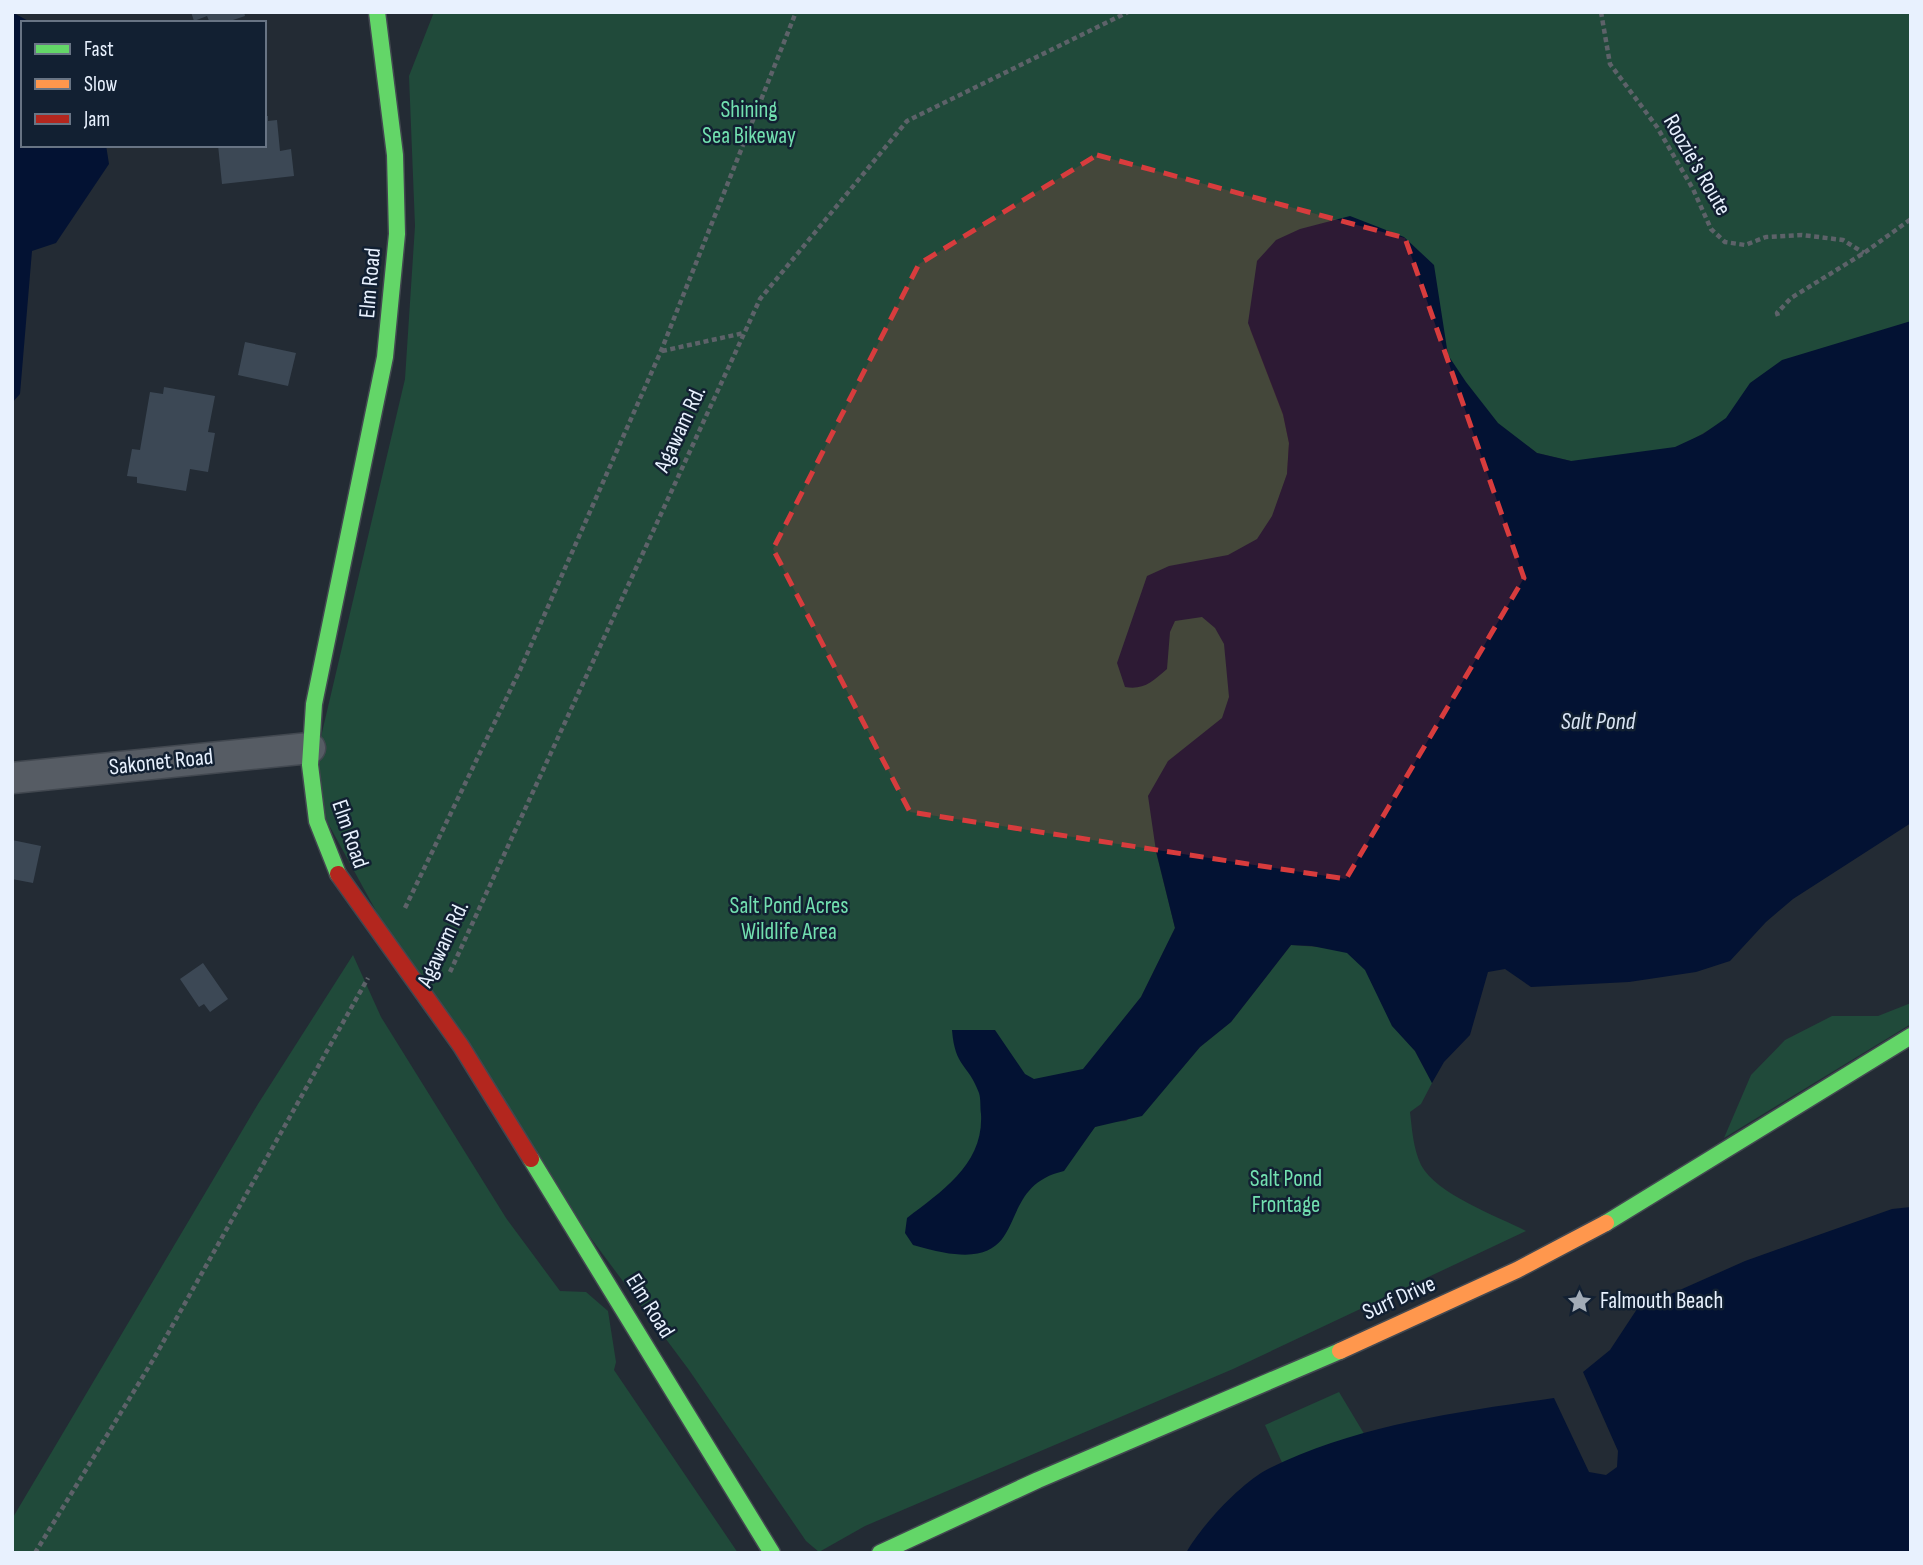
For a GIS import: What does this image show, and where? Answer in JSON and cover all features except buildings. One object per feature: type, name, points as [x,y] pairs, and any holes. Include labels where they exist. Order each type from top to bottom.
[{"type":"street","name":"Elm Road","points":[[377,12],[395,155],[397,234],[391,309],[371,428],[319,670],[310,748],[317,821],[328,853],[355,903],[461,1046],[772,1553]]},
{"type":"street","name":"Sakonet Road","points":[[12,778],[310,748]]},
{"type":"street","name":"Surf Drive","points":[[880,1553],[1119,1443],[1515,1271],[1640,1205],[1911,1036]]},
{"type":"path","points":[[400,918],[520,670],[661,351],[796,12]]},
{"type":"path","name":"Agawam Rd.","points":[[433,1008],[760,299],[907,121],[1128,12]]},
{"type":"path","name":"Roozie's Route","points":[[1601,12],[1610,64],[1657,127],[1693,188],[1711,229],[1725,242],[1745,245],[1766,237],[1802,235],[1843,240],[1864,253]]},
{"type":"path","points":[[1778,316],[1777,313],[1791,298],[1864,253],[1911,219]]},
{"type":"path","points":[[661,351],[744,333]]},
{"type":"path","points":[[36,1553],[153,1360],[372,970]]},
{"type":"highlighted area","points":[[1097,155],[1405,238],[1524,578],[1346,879],[910,812],[773,549],[919,264]]},
{"type":"green space","name":"Salt Pond Acres Wildlife Area","points":[[434,12],[1911,12],[1911,321],[1825,363],[1631,475],[1537,453],[1528,446],[1250,329],[1283,415],[1289,443],[1287,474],[1273,515],[1225,714],[1156,852],[1175,928],[1141,997],[1103,1045],[1084,1141],[1095,1127],[1107,1122],[1126,1121],[1176,1075],[1200,1047],[1231,1022],[1291,945],[1360,950],[1399,1033],[1415,1051],[1432,1083],[1421,1104],[1410,1112],[1421,1165],[1429,1176],[1453,1195],[1526,1231],[1233,1369],[865,1526],[819,1552],[806,1541],[689,1370],[590,1237],[399,953],[318,805],[320,741],[405,379],[415,226],[409,76]]},
{"type":"green space","points":[[353,955],[381,1017],[506,1218],[560,1291],[586,1292],[608,1311],[616,1362],[614,1370],[738,1553],[12,1553],[12,1519],[258,1104]]},
{"type":"green space","points":[[1911,1003],[1911,1024],[1724,1138],[1751,1075],[1785,1040],[1832,1016],[1878,1016]]},
{"type":"green space","points":[[1339,1392],[1366,1437],[1289,1478],[1265,1425]]},
{"type":"water","points":[[12,12],[28,21],[21,21],[21,147],[106,147],[109,164],[56,243],[32,251],[20,394],[12,403]]},
{"type":"water","name":"Salt Pond","points":[[1350,216],[1404,237],[1434,265],[1448,355],[1466,382],[1498,423],[1537,453],[1571,461],[1675,447],[1703,434],[1726,418],[1750,383],[1782,360],[1911,321],[1911,823],[1793,899],[1766,922],[1730,961],[1696,972],[1629,982],[1531,987],[1505,969],[1488,972],[1470,1035],[1444,1062],[1432,1083],[1415,1051],[1392,1026],[1365,970],[1347,953],[1291,945],[1231,1022],[1200,1047],[1142,1116],[1095,1127],[1064,1171],[1040,1181],[1025,1196],[998,1244],[981,1253],[954,1254],[913,1245],[905,1233],[907,1218],[958,1175],[976,1148],[980,1132],[979,1093],[956,1052],[952,1030],[995,1030],[1025,1074],[1034,1079],[1083,1069],[1141,997],[1175,928],[1156,851],[1148,796],[1168,761],[1222,718],[1229,697],[1224,644],[1215,628],[1202,617],[1175,621],[1170,632],[1167,669],[1152,681],[1143,686],[1125,687],[1117,663],[1147,576],[1169,566],[1228,555],[1257,539],[1272,516],[1287,474],[1289,443],[1283,414],[1248,323],[1257,261],[1276,240],[1300,229]]},
{"type":"water","points":[[1911,1207],[1911,1553],[1186,1553],[1222,1506],[1246,1484],[1268,1469],[1336,1441],[1445,1415],[1554,1398],[1589,1472],[1606,1475],[1617,1467],[1618,1451],[1583,1372],[1610,1350],[1637,1309],[1745,1261],[1892,1209]]},
{"type":"traffic: fast","points":[[338,874],[317,821],[310,765],[314,704],[385,357],[397,234],[395,155],[377,12]]},
{"type":"traffic: fast","points":[[1606,1223],[1911,1036]]},
{"type":"traffic: fast","points":[[531,1159],[772,1553]]},
{"type":"traffic: fast","points":[[880,1553],[1038,1480],[1340,1351]]},
{"type":"traffic: slow","points":[[1340,1351],[1517,1270],[1606,1223]]},
{"type":"traffic: jam","points":[[338,874],[461,1046],[531,1159]]},
{"type":"place","name":"Falmouth Beach","points":[[1580,1301]]},
{"type":"park label","name":"Shining Sea Bikeway","points":[[749,123]]},
{"type":"park label","name":"Salt Pond Frontage","points":[[1286,1192]]}]
